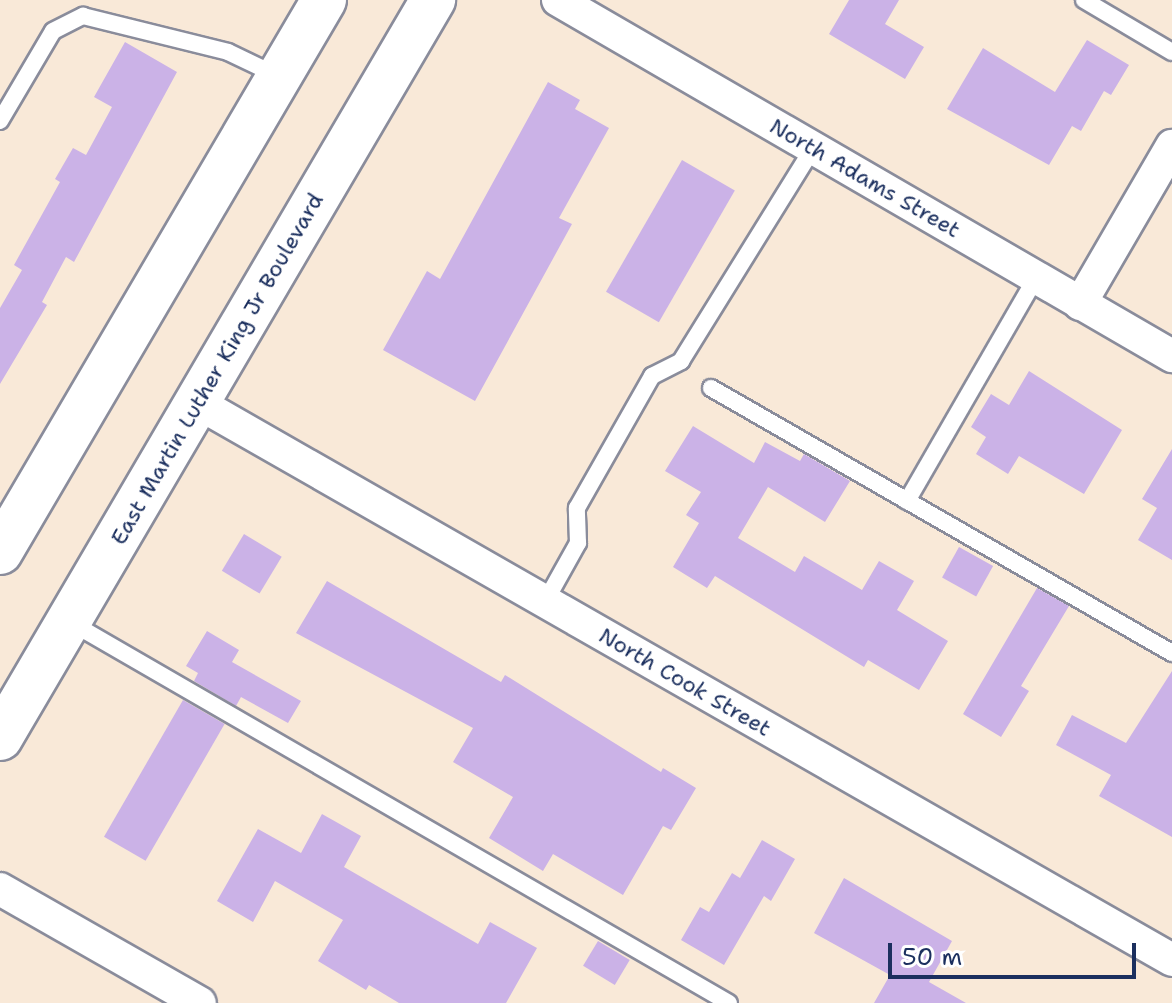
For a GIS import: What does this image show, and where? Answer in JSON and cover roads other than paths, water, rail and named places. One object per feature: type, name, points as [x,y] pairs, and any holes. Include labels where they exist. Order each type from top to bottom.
[{"type":"main road","points":[[0,552],[324,0]]},
{"type":"main road","name":"East Martin Luther King Jr Boulevard","points":[[0,738],[433,0]]},
{"type":"street","name":"North Adams Street","points":[[558,0],[1172,356]]},
{"type":"street","points":[[1080,304],[1172,146]]},
{"type":"street","name":"North Cook Street","points":[[198,403],[1172,960]]},
{"type":"street","points":[[0,889],[200,1003]]},
{"type":"lane","points":[[1084,0],[1172,52]]},
{"type":"lane","points":[[0,121],[53,31],[83,16],[228,52],[277,76]]},
{"type":"lane","points":[[545,602],[578,543],[577,508],[652,376],[681,361],[813,148]]},
{"type":"lane","points":[[907,501],[1036,278]]},
{"type":"lane","points":[[711,388],[1172,653]]},
{"type":"lane","points":[[69,622],[729,1003]]}]
